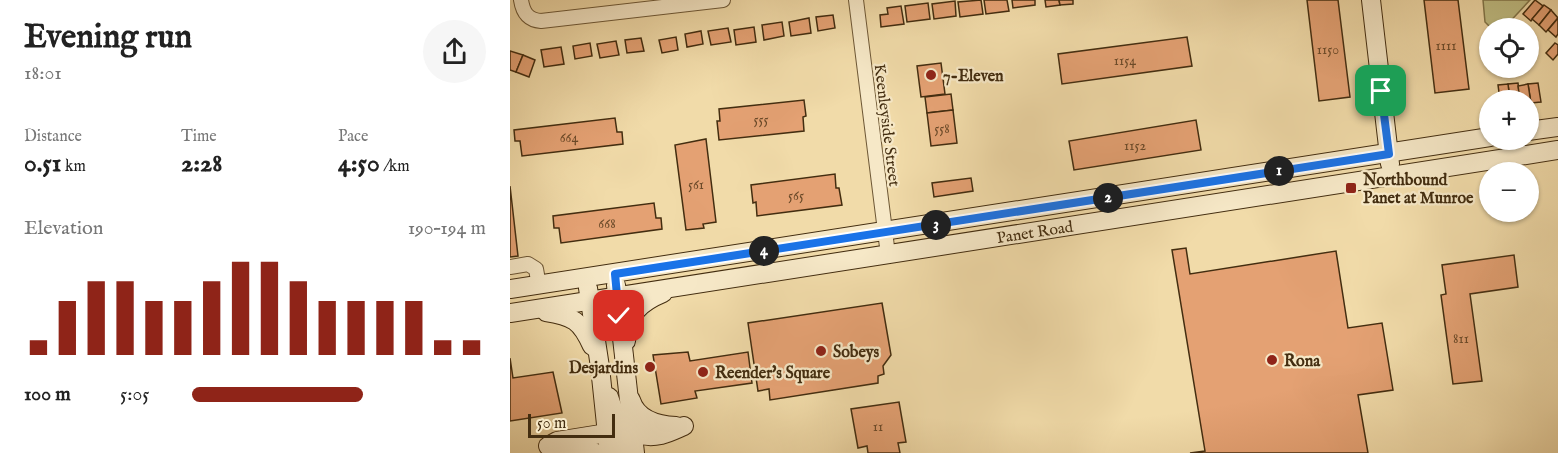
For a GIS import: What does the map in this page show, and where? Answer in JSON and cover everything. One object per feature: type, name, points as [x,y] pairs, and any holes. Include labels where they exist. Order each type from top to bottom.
[{"type":"street","points":[[521,0],[527,16],[541,21],[723,0]]},
{"type":"street","name":"Keenleyside Street","points":[[856,0],[888,255]]},
{"type":"street","points":[[1371,0],[1392,175]]},
{"type":"street","points":[[1539,130],[1558,127]]},
{"type":"street","name":"Panet Road","points":[[510,289],[1479,139]]},
{"type":"street","name":"Panet Road","points":[[510,313],[1558,150]]},
{"type":"street","points":[[510,267],[528,264],[536,269],[539,286]]},
{"type":"street","points":[[615,274],[635,453]]},
{"type":"street","points":[[587,278],[609,453]]},
{"type":"street","points":[[624,354],[627,325],[634,312],[644,303],[676,287]]},
{"type":"street","points":[[532,309],[573,318],[581,325],[598,362],[613,411],[619,421],[642,435],[661,435],[684,426],[663,425],[647,420],[633,407],[628,390]]},
{"type":"street","points":[[596,453],[581,449],[562,451],[548,446],[557,441],[607,433],[620,441],[625,453]]},
{"type":"shaded area","points":[[1483,0],[1530,0],[1513,18],[1485,18]]},
{"type":"building","points":[[981,0],[983,14],[960,17],[958,2]]},
{"type":"building","points":[[984,0],[1007,0],[1009,11],[986,14]]},
{"type":"building","points":[[1012,0],[1035,0],[1035,5],[1013,8]]},
{"type":"building","points":[[1045,0],[1059,0],[1060,5],[1046,7]]},
{"type":"building","points":[[1059,0],[1073,0],[1073,4],[1060,5]]},
{"type":"building","points":[[1307,0],[1338,0],[1350,97],[1319,101]]},
{"type":"building","points":[[1424,0],[1458,0],[1469,89],[1435,93]]},
{"type":"building","points":[[1535,0],[1543,6],[1533,18],[1528,18],[1523,14]]},
{"type":"building","points":[[955,1],[956,16],[934,19],[932,4]]},
{"type":"building","points":[[928,3],[930,19],[907,22],[905,6]]},
{"type":"building","points":[[1544,5],[1551,10],[1539,25],[1539,18],[1533,18]]},
{"type":"building","points":[[901,6],[904,24],[881,27],[880,15],[888,14],[887,8]]},
{"type":"building","points":[[1551,10],[1558,18],[1546,32],[1539,25]]},
{"type":"building","points":[[833,15],[835,28],[818,31],[816,17]]},
{"type":"building","points":[[809,18],[811,33],[791,36],[789,22]]},
{"type":"building","points":[[1558,18],[1558,34],[1556,37],[1548,30]]},
{"type":"building","points":[[782,22],[784,36],[764,40],[762,25]]},
{"type":"building","points":[[754,27],[756,42],[736,45],[734,30]]},
{"type":"building","points":[[728,28],[731,42],[711,45],[708,31]]},
{"type":"building","points":[[701,31],[703,44],[687,47],[685,34]]},
{"type":"building","points":[[676,37],[678,50],[662,53],[659,40]]},
{"type":"building","points":[[1187,37],[1192,66],[1062,84],[1058,54]]},
{"type":"building","points":[[641,38],[644,51],[627,53],[625,40]]},
{"type":"building","points":[[616,41],[619,55],[600,58],[597,44]]},
{"type":"building","points":[[590,43],[592,56],[575,59],[573,46]]},
{"type":"building","points":[[1555,43],[1558,45],[1558,54],[1553,60],[1546,53]]},
{"type":"building","points":[[561,47],[564,64],[544,67],[541,50]]},
{"type":"building","points":[[510,51],[523,55],[516,72],[510,70]]},
{"type":"building","points":[[523,55],[535,60],[529,77],[516,72]]},
{"type":"building","points":[[941,63],[945,94],[921,97],[917,66]]},
{"type":"building","points":[[1518,83],[1519,90],[1509,90],[1508,84]]},
{"type":"building","points":[[1538,83],[1541,102],[1539,102],[1539,90],[1529,90],[1528,84]]},
{"type":"building","points":[[1508,84],[1509,90],[1499,90],[1498,85]]},
{"type":"building","points":[[1528,84],[1529,90],[1519,90],[1518,86]]},
{"type":"building","points":[[951,94],[953,110],[927,113],[925,97]]},
{"type":"building","points":[[804,100],[806,116],[803,117],[804,131],[719,140],[717,121],[720,121],[719,109]]},
{"type":"building","points":[[953,110],[957,143],[931,146],[927,113]]},
{"type":"building","points":[[615,118],[617,132],[622,132],[623,144],[522,156],[520,141],[515,141],[514,130]]},
{"type":"building","points":[[1196,120],[1201,150],[1074,170],[1069,141]]},
{"type":"building","points":[[706,139],[716,222],[703,224],[704,228],[686,230],[675,145]]},
{"type":"building","points":[[835,174],[836,188],[839,188],[842,205],[757,216],[751,185]]},
{"type":"building","points":[[971,178],[973,191],[934,197],[932,183]]},
{"type":"building","points":[[510,186],[518,256],[510,257]]},
{"type":"building","points":[[654,203],[656,218],[661,218],[662,229],[561,243],[559,228],[554,228],[553,216]]},
{"type":"building","points":[[1186,248],[1190,274],[1336,251],[1348,328],[1382,323],[1393,390],[1358,395],[1368,453],[1190,453],[1205,451],[1172,250]]},
{"type":"building","points":[[1514,255],[1518,287],[1470,294],[1482,381],[1453,384],[1441,295],[1446,294],[1442,265]]},
{"type":"building","name":"Sobeys","points":[[882,303],[891,355],[883,366],[884,374],[878,376],[878,383],[770,400],[769,389],[758,391],[748,323]]},
{"type":"building","name":"Reender's Square","points":[[688,352],[690,361],[748,352],[752,383],[695,391],[697,398],[661,404],[653,355]]},
{"type":"building","points":[[510,358],[513,378],[553,372],[562,413],[510,421]]},
{"type":"building","points":[[899,402],[906,442],[898,443],[900,453],[868,453],[867,446],[858,448],[851,409]]},
{"type":"place","name":"7-Eleven","points":[[931,75]]},
{"type":"place","name":"Northbound Panet at Munroe","points":[[1351,188]]},
{"type":"place","name":"Sobeys","points":[[821,351]]},
{"type":"place","name":"Rona","points":[[1272,360]]},
{"type":"place","name":"Desjardins","points":[[650,367]]},
{"type":"place","name":"Reender's Square","points":[[703,372]]},
{"type":"route","points":[[619,316],[615,274],[1389,154],[1381,91]]}]
